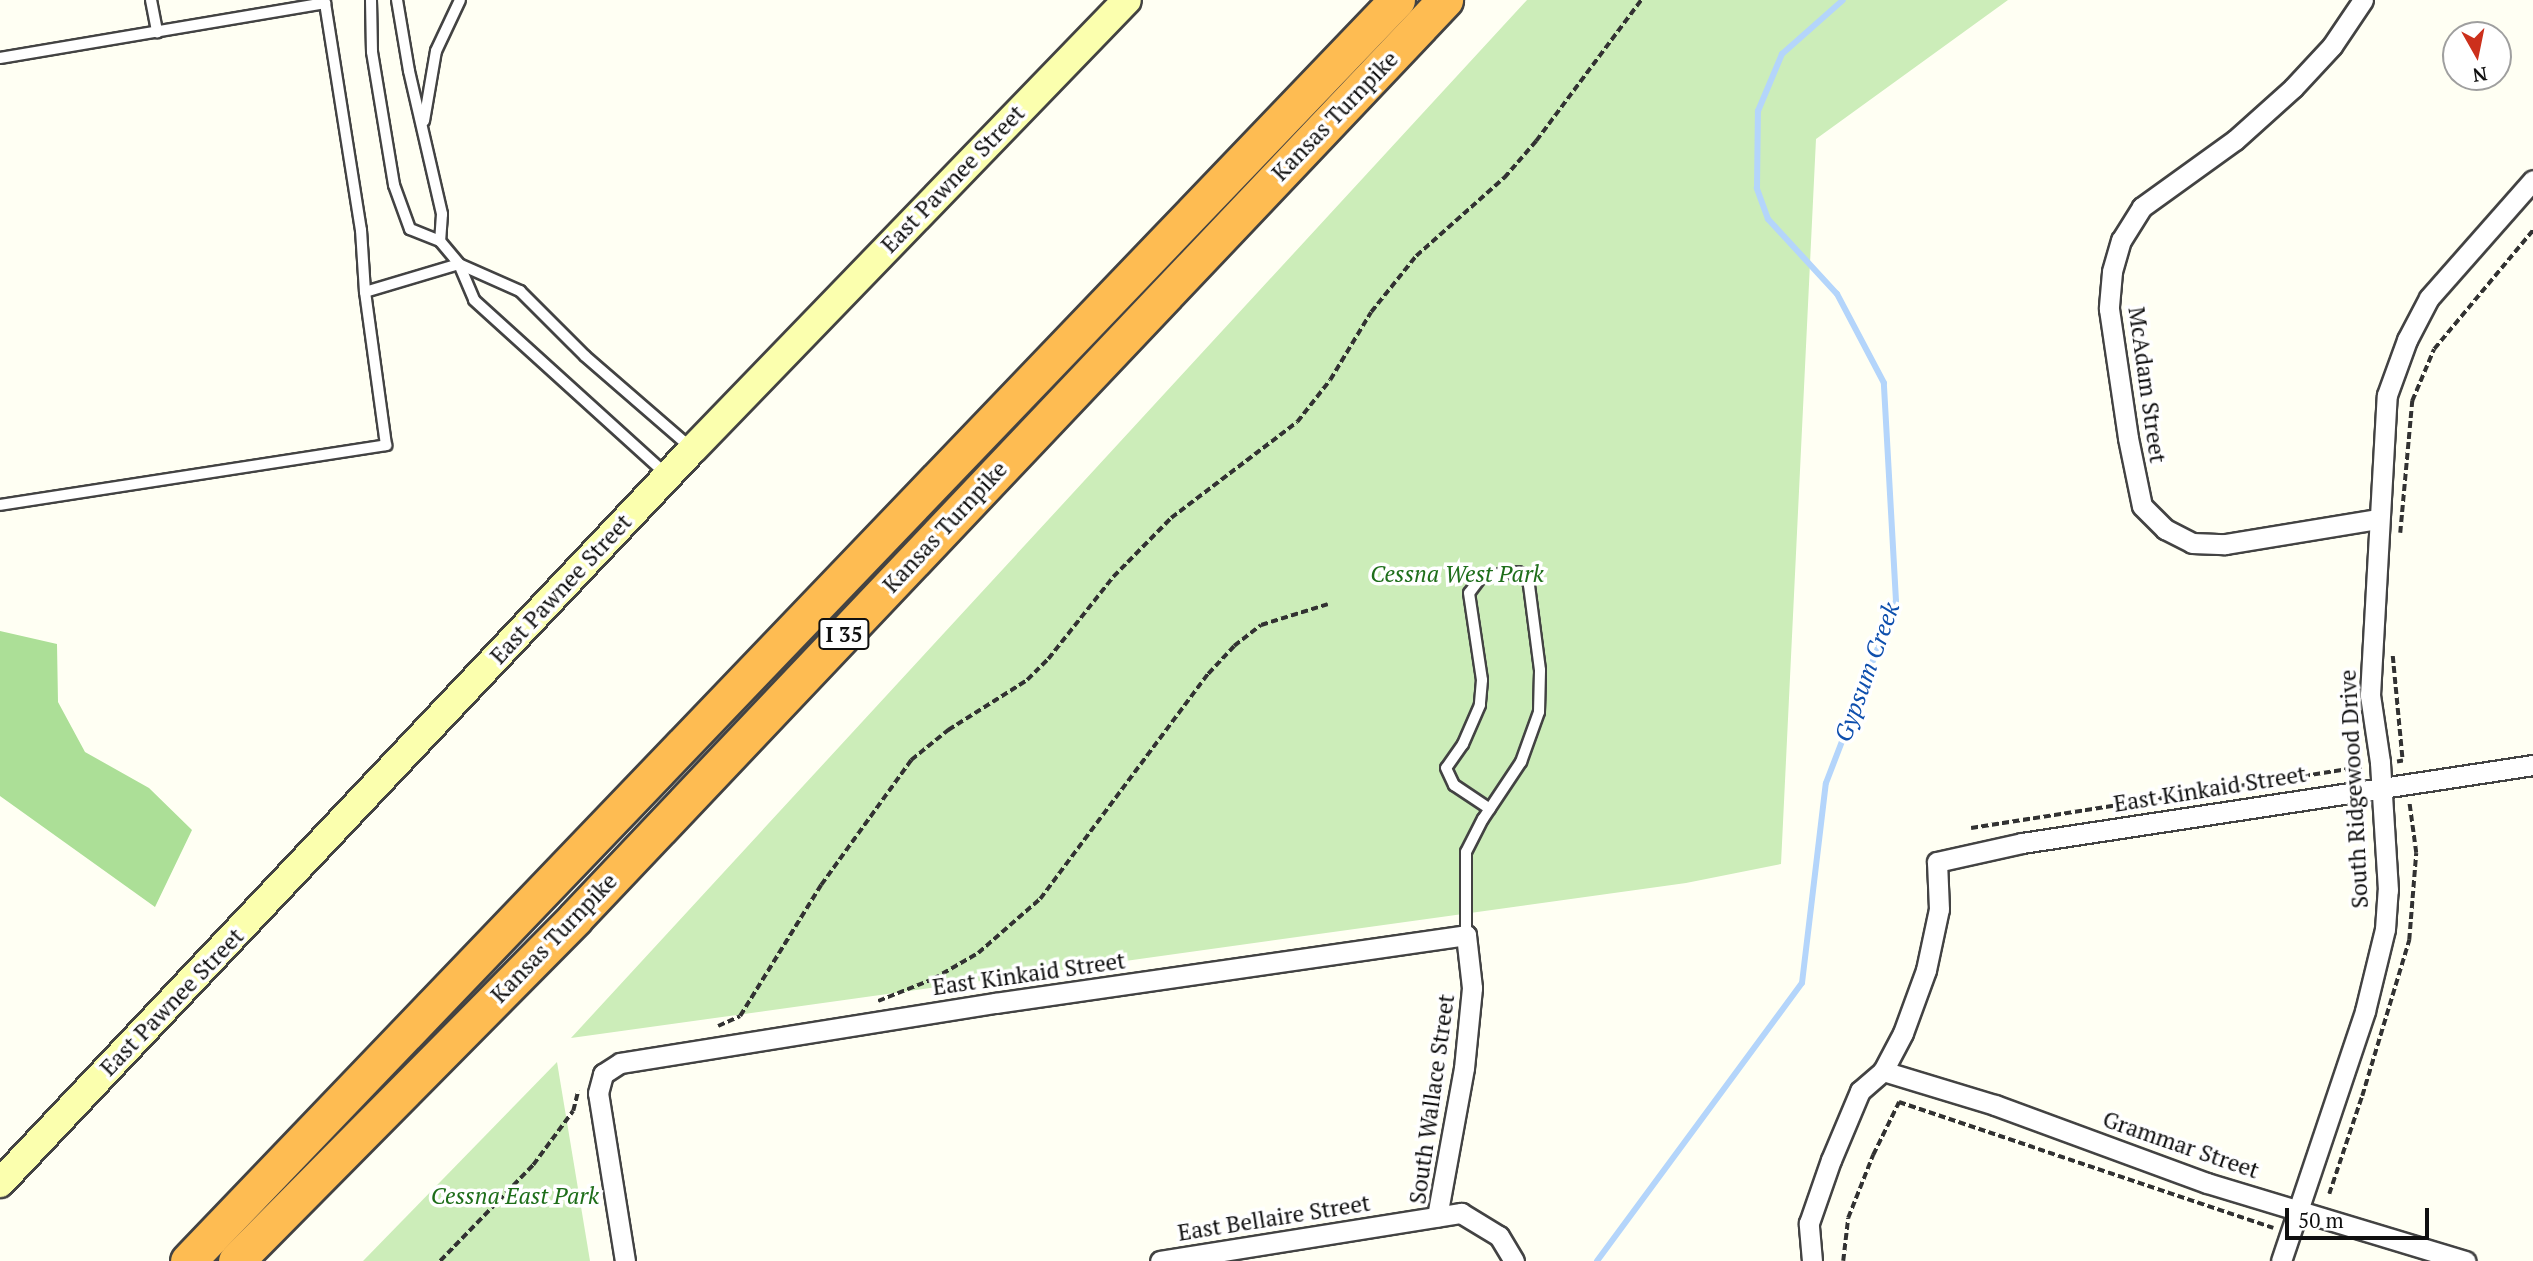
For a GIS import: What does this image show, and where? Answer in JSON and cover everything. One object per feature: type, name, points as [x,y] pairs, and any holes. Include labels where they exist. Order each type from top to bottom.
[{"type":"highway","name":"Kansas Turnpike","points":[[188,1261],[1397,0]]},
{"type":"highway","name":"Kansas Turnpike","points":[[236,1261],[575,918],[1445,0]]},
{"type":"main road","name":"East Pawnee Street","points":[[0,1183],[667,476],[1127,0]]},
{"type":"street","name":"McAdam Street","points":[[2363,0],[2332,46],[2293,88],[2235,140],[2142,207],[2121,240],[2112,272],[2109,309],[2128,438],[2142,506],[2165,529],[2192,543],[2225,544],[2378,519]]},
{"type":"street","name":"South Ridgewood Drive","points":[[2281,1261],[2365,1011],[2385,929],[2388,890],[2380,764],[2370,695],[2387,395],[2407,340],[2429,298],[2533,180]]},
{"type":"street","name":"East Kinkaid Street","points":[[1884,1071],[1903,1033],[1926,970],[1939,909],[1937,862],[2048,839],[2533,765]]},
{"type":"street","name":"East Kinkaid Street","points":[[625,1261],[598,1093],[603,1074],[620,1063],[733,1043],[1466,935]]},
{"type":"street","name":"South Wallace Street","points":[[1466,935],[1472,988],[1464,1068],[1437,1217],[1461,1213],[1480,1222],[1499,1236],[1514,1261]]},
{"type":"street","name":"Grammar Street","points":[[1884,1071],[1995,1105],[2207,1183],[2465,1261]]},
{"type":"street","points":[[1812,1261],[1809,1223],[1831,1160],[1860,1091],[1884,1071]]},
{"type":"street","name":"East Bellaire Street","points":[[1160,1261],[1195,1258],[1437,1217]]},
{"type":"lane","points":[[151,0],[157,32]]},
{"type":"lane","points":[[371,0],[372,52],[394,185],[410,229],[440,241],[459,264],[474,300],[667,476]]},
{"type":"lane","points":[[397,0],[442,214],[440,241]]},
{"type":"lane","points":[[423,129],[436,51],[460,0]]},
{"type":"lane","points":[[0,58],[325,3],[361,230],[365,292],[386,445],[0,505]]},
{"type":"lane","points":[[365,292],[459,264],[520,291],[585,356],[693,449]]},
{"type":"lane","points":[[1466,935],[1466,852],[1490,808],[1521,762],[1539,712],[1540,670],[1529,585],[1526,576],[1518,572],[1482,576],[1469,593],[1482,680],[1480,705],[1462,744],[1446,768],[1454,785],[1490,808]]},
{"type":"path","points":[[707,1029],[731,1023],[740,1016],[821,885],[911,760],[948,730],[1027,680],[1048,659],[1113,577],[1171,518],[1297,422],[1330,380],[1371,312],[1416,256],[1504,178],[1536,141],[1642,0]]},
{"type":"path","points":[[2400,541],[2412,401],[2434,349],[2533,230]]},
{"type":"path","points":[[876,1002],[933,979],[978,953],[1041,899],[1208,674],[1234,646],[1261,625],[1328,604]]},
{"type":"path","points":[[1971,828],[2403,761],[2392,643]]},
{"type":"path","points":[[714,1032],[728,1030]]},
{"type":"path","points":[[440,1261],[533,1165],[573,1111],[579,1084]]},
{"type":"path","points":[[1843,1261],[1848,1218],[1872,1155],[1899,1102],[2275,1228]]},
{"type":"green space","name":"Cessna West Park","points":[[1527,0],[2008,0],[1816,139],[1781,864],[1686,883],[571,1038]]},
{"type":"green space","points":[[0,631],[57,644],[58,702],[85,752],[149,788],[192,830],[155,907],[0,796]]},
{"type":"green space","name":"Cessna East Park","points":[[557,1062],[590,1261],[363,1261]]},
{"type":"waterway","name":"Gypsum Creek","points":[[1597,1261],[1802,983],[1826,783],[1896,601],[1884,383],[1837,294],[1768,219],[1757,188],[1758,111],[1782,54],[1843,0]]}]
